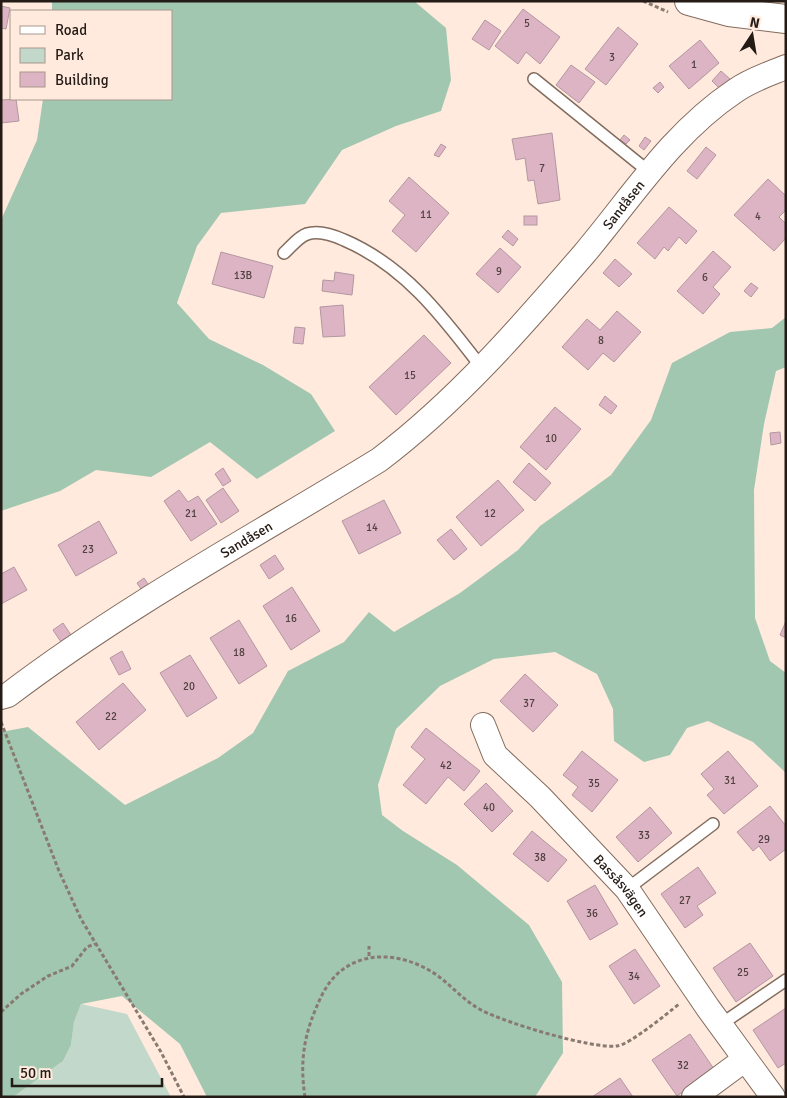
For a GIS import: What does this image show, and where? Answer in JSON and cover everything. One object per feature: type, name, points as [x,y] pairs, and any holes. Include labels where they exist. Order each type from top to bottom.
[{"type":"street","points":[[688,1],[729,12],[786,20]]},
{"type":"street","name":"Sandåsen","points":[[1,697],[8,695],[47,665],[138,606],[379,460],[413,434],[482,368],[590,246],[648,171],[707,112],[735,90],[786,67]]},
{"type":"street","name":"Bassåsvägen","points":[[483,725],[495,755],[540,797],[627,889],[696,992],[744,1060],[773,1097]]},
{"type":"street","points":[[694,1097],[744,1060]]},
{"type":"lane","points":[[534,79],[648,171]]},
{"type":"lane","points":[[284,253],[301,237],[309,233],[321,233],[353,244],[373,255],[402,275],[426,298],[445,318],[482,368]]},
{"type":"lane","points":[[627,889],[713,824]]},
{"type":"lane","points":[[720,1025],[786,980]]},
{"type":"path","points":[[1,722],[59,871],[95,944],[161,1052],[184,1097]]},
{"type":"path","points":[[1,1012],[21,994],[48,976],[72,966],[87,947],[95,944]]},
{"type":"path","points":[[369,946],[369,956]]},
{"type":"path","points":[[305,1097],[301,1070],[304,1046],[309,1025],[317,1005],[326,987],[338,973],[347,966],[369,956],[390,956],[421,965],[438,976],[470,1004],[505,1021],[600,1046],[620,1046],[696,992]]},
{"type":"green space","points":[[52,1],[414,1],[446,28],[451,80],[441,111],[396,126],[342,150],[305,204],[221,213],[197,246],[177,303],[209,339],[263,365],[311,394],[335,431],[257,479],[210,442],[151,477],[96,470],[60,491],[1,511],[1,220],[37,140],[43,100],[172,100],[172,10],[52,10]]},
{"type":"green space","points":[[786,317],[786,367],[776,371],[764,424],[754,490],[755,618],[770,661],[786,673],[786,773],[753,742],[708,721],[687,728],[670,755],[644,762],[614,741],[613,709],[597,674],[555,652],[494,659],[440,686],[396,729],[378,785],[382,815],[403,831],[457,865],[529,925],[562,982],[563,1053],[535,1097],[207,1097],[180,1044],[122,996],[81,1004],[74,1022],[71,1045],[63,1061],[13,1097],[1,1097],[1,732],[28,727],[125,805],[218,758],[253,733],[288,671],[344,642],[369,612],[394,632],[460,593],[518,550],[540,526],[611,475],[651,420],[672,363],[730,332],[772,328]]},
{"type":"green space","points":[[81,1004],[127,1014],[171,1097],[13,1097],[63,1061],[71,1045],[74,1022]]},
{"type":"building","points":[[1,6],[10,8],[6,29],[1,28]]},
{"type":"building","points":[[523,9],[560,37],[540,64],[526,52],[518,64],[495,46]]},
{"type":"building","points":[[485,20],[501,31],[489,50],[472,39]]},
{"type":"building","points":[[618,27],[638,44],[606,85],[585,69]]},
{"type":"building","points":[[700,40],[719,63],[689,89],[669,66]]},
{"type":"building","points":[[571,65],[595,82],[579,103],[556,85]]},
{"type":"building","points":[[721,71],[730,79],[720,89],[712,81]]},
{"type":"building","points":[[660,82],[664,87],[658,93],[653,88]]},
{"type":"building","points":[[1,100],[16,100],[19,121],[1,123]]},
{"type":"building","points":[[552,133],[560,200],[538,204],[534,180],[528,181],[525,158],[516,160],[512,139]]},
{"type":"building","points":[[624,135],[630,140],[626,144],[620,140]]},
{"type":"building","points":[[645,137],[651,141],[644,150],[639,146]]},
{"type":"building","points":[[441,144],[446,147],[439,157],[434,155]]},
{"type":"building","points":[[706,147],[716,155],[697,179],[687,171]]},
{"type":"building","points":[[409,177],[449,213],[416,252],[392,231],[405,215],[389,201]]},
{"type":"building","points":[[768,179],[786,196],[786,210],[779,217],[786,224],[786,238],[774,251],[734,215]]},
{"type":"building","points":[[669,207],[697,231],[686,244],[679,237],[668,251],[664,247],[655,259],[637,243]]},
{"type":"building","points":[[524,216],[537,216],[537,225],[524,225]]},
{"type":"building","points":[[508,230],[518,239],[513,246],[502,237]]},
{"type":"building","points":[[500,248],[521,267],[498,293],[476,274]]},
{"type":"building","points":[[713,251],[731,267],[713,287],[720,294],[703,314],[677,291]]},
{"type":"building","points":[[221,252],[273,266],[264,298],[212,284]]},
{"type":"building","points":[[615,259],[632,274],[619,287],[603,273]]},
{"type":"building","points":[[335,272],[354,275],[352,295],[322,291],[323,280],[334,281]]},
{"type":"building","points":[[751,283],[758,288],[751,297],[744,291]]},
{"type":"building","points":[[343,305],[345,336],[323,337],[320,307]]},
{"type":"building","points":[[617,311],[641,332],[614,362],[603,353],[588,370],[562,347],[587,319],[600,330]]},
{"type":"building","points":[[295,327],[305,328],[303,344],[293,343]]},
{"type":"building","points":[[424,335],[451,363],[396,415],[369,387]]},
{"type":"building","points":[[605,396],[617,406],[611,414],[599,405]]},
{"type":"building","points":[[555,407],[581,429],[546,470],[520,447]]},
{"type":"building","points":[[780,432],[781,443],[771,445],[770,433]]},
{"type":"building","points":[[529,463],[551,483],[535,501],[513,482]]},
{"type":"building","points":[[223,468],[231,481],[223,486],[215,474]]},
{"type":"building","points":[[498,480],[524,510],[481,546],[456,517]]},
{"type":"building","points":[[223,488],[239,511],[221,523],[206,500]]},
{"type":"building","points":[[179,490],[188,502],[198,496],[217,524],[191,541],[164,501]]},
{"type":"building","points":[[384,500],[401,533],[359,554],[342,521]]},
{"type":"building","points":[[99,521],[117,553],[76,576],[58,545]]},
{"type":"building","points":[[451,529],[467,549],[454,560],[437,540]]},
{"type":"building","points":[[275,555],[284,569],[269,579],[260,565]]},
{"type":"building","points":[[14,567],[27,590],[1,604],[1,574]]},
{"type":"building","points":[[144,578],[152,590],[145,595],[137,583]]},
{"type":"building","points":[[292,587],[320,631],[291,650],[263,606]]},
{"type":"building","points":[[239,620],[267,666],[239,684],[210,638]]},
{"type":"building","points":[[786,621],[786,638],[780,635]]},
{"type":"building","points":[[63,623],[73,638],[63,645],[53,630]]},
{"type":"building","points":[[122,651],[131,669],[119,675],[110,658]]},
{"type":"building","points":[[190,655],[217,698],[187,717],[160,673]]},
{"type":"building","points":[[525,674],[558,705],[533,732],[500,701]]},
{"type":"building","points":[[123,683],[146,710],[99,750],[76,722]]},
{"type":"building","points":[[426,728],[480,771],[464,791],[448,777],[426,804],[403,785],[425,759],[411,747]]},
{"type":"building","points":[[582,751],[618,780],[592,812],[572,795],[578,787],[563,775]]},
{"type":"building","points":[[728,751],[758,786],[724,814],[707,795],[714,789],[701,774]]},
{"type":"building","points":[[486,783],[513,811],[492,832],[464,804]]},
{"type":"building","points":[[770,806],[786,826],[786,849],[770,861],[759,846],[753,851],[737,832]]},
{"type":"building","points":[[650,807],[672,833],[638,862],[616,837]]},
{"type":"building","points":[[532,831],[567,860],[548,882],[513,854]]},
{"type":"building","points":[[698,867],[716,893],[697,906],[703,915],[685,928],[661,894]]},
{"type":"building","points":[[595,885],[618,924],[590,940],[567,901]]},
{"type":"building","points":[[750,943],[773,976],[736,1002],[713,968]]},
{"type":"building","points":[[635,949],[660,986],[634,1004],[609,966]]},
{"type":"building","points":[[786,1008],[786,1063],[778,1068],[753,1030]]},
{"type":"building","points":[[690,1034],[714,1069],[677,1096],[652,1060]]},
{"type":"building","points":[[620,1078],[633,1097],[592,1097]]}]
